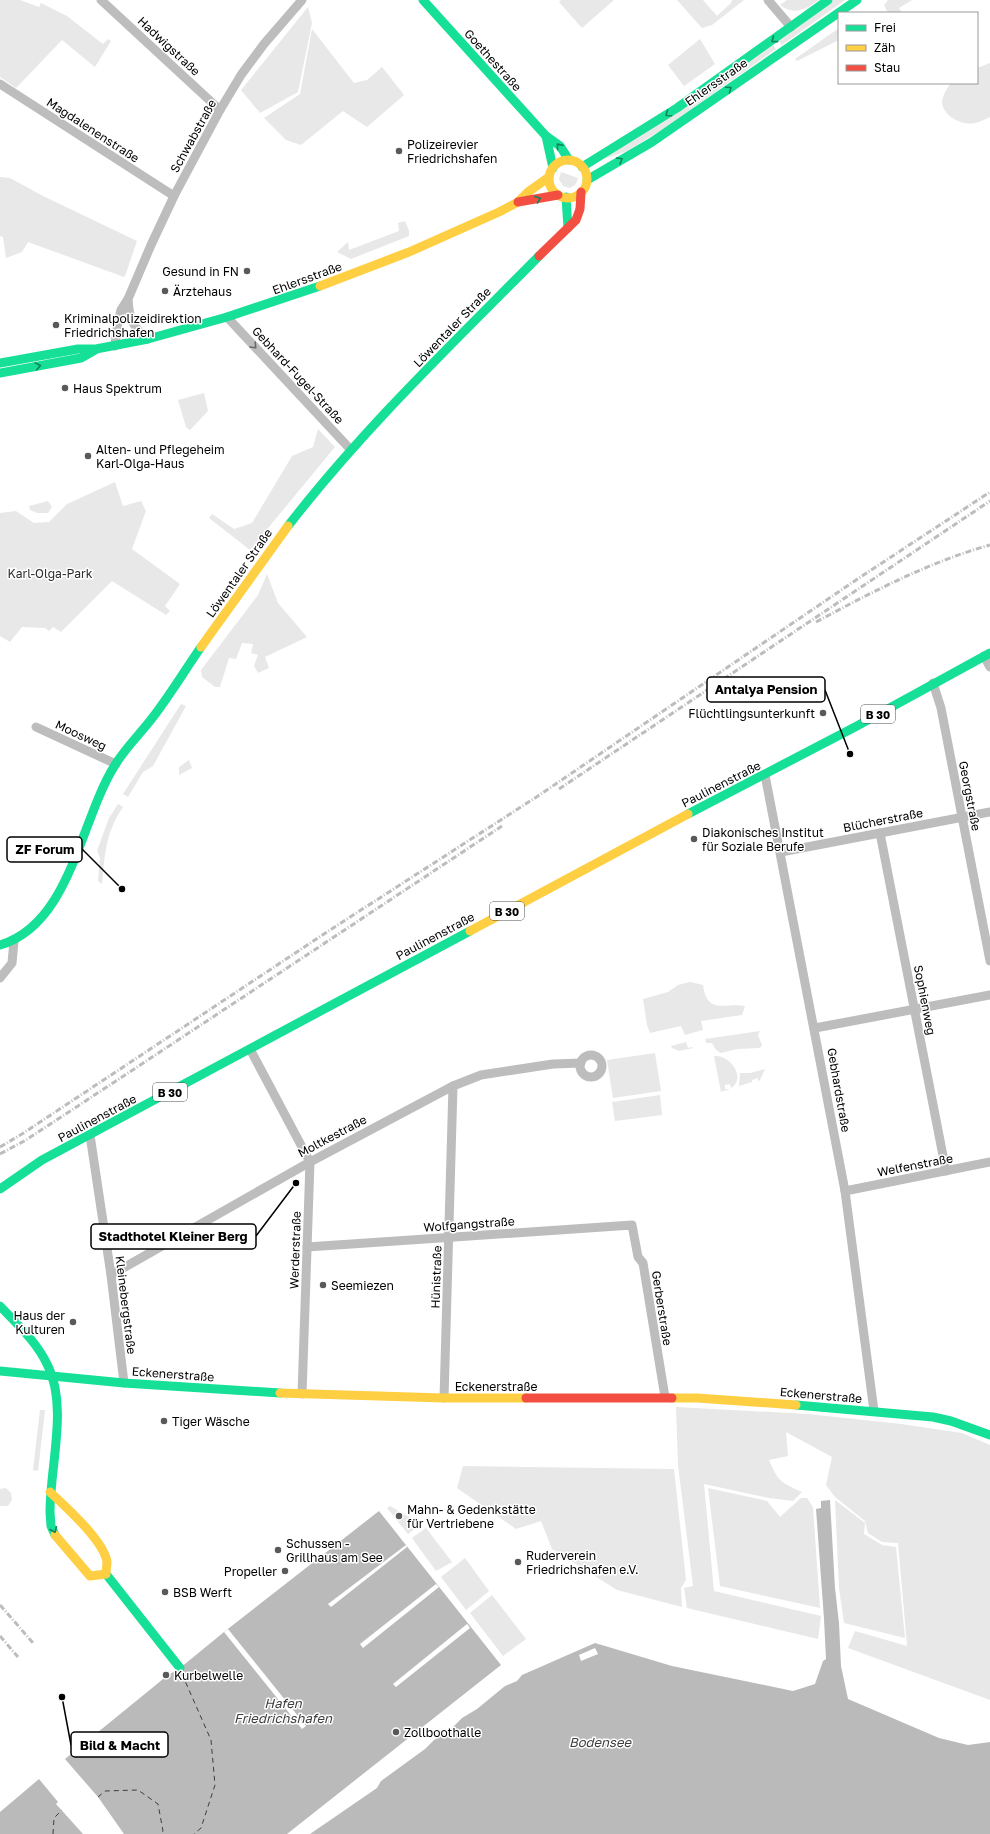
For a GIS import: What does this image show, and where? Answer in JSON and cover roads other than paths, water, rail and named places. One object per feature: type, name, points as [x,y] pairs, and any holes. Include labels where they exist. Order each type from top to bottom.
[{"type":"street","name":"Hadwigstraße","points":[[101,0],[220,110]]},
{"type":"street","name":"Schwabstraße","points":[[115,346],[121,310],[128,299],[174,196],[220,110],[241,75],[264,44],[302,0]]},
{"type":"street","name":"Goethestraße","points":[[423,0],[546,136],[560,146],[569,160]]},
{"type":"street","points":[[768,0],[790,27]]},
{"type":"street","name":"Ehlersstraße","points":[[582,167],[640,134],[774,41],[790,27],[828,0]]},
{"type":"street","name":"Ehlersstraße","points":[[839,12],[856,0]]},
{"type":"street","name":"Ehlersstraße","points":[[586,180],[652,142],[838,13]]},
{"type":"street","name":"Magdalenenstraße","points":[[0,84],[174,196]]},
{"type":"street","points":[[546,136],[551,172],[551,187],[562,196],[568,228]]},
{"type":"street","points":[[569,160],[579,163],[582,167],[586,180],[581,192]]},
{"type":"street","name":"Ehlersstraße","points":[[0,363],[78,349],[96,349],[115,346],[148,339],[227,317],[348,276],[408,252],[518,202],[560,162],[569,160]]},
{"type":"street","name":"Ehlersstraße","points":[[518,202],[531,202],[541,197],[577,195],[581,192]]},
{"type":"street","name":"Löwentaler Straße","points":[[0,945],[14,941],[30,930],[45,914],[60,891],[104,786],[116,764],[158,711],[257,566],[298,512],[351,450],[576,220],[580,209],[581,192]]},
{"type":"street","name":"Schwabstraße","points":[[128,299],[129,317],[140,332],[148,339]]},
{"type":"street","name":"Gebhard-Fugel-Straße","points":[[227,317],[351,450]]},
{"type":"street","name":"Ehlersstraße","points":[[0,373],[81,358],[96,349]]},
{"type":"street","points":[[987,654],[990,667]]},
{"type":"street","name":"Paulinenstraße","points":[[0,1189],[42,1160],[666,826],[855,727],[987,654]]},
{"type":"street","name":"Georgstraße","points":[[933,683],[941,708],[990,961]]},
{"type":"street","name":"Moosweg","points":[[36,727],[116,764]]},
{"type":"street","name":"Gebhardstraße","points":[[766,774],[845,1191],[874,1411]]},
{"type":"street","name":"Blücherstraße","points":[[781,852],[990,812]]},
{"type":"street","name":"Sophienweg","points":[[880,833],[946,1171]]},
{"type":"street","points":[[0,978],[12,963],[14,941]]},
{"type":"street","points":[[815,1028],[990,995]]},
{"type":"street","points":[[250,1050],[310,1162]]},
{"type":"street","name":"Moltkestraße","points":[[111,1275],[310,1162],[453,1086],[481,1075],[553,1064],[581,1063]]},
{"type":"street","name":"Hünistraße","points":[[444,1398],[453,1086]]},
{"type":"street","name":"Kleinebergstraße","points":[[90,1135],[111,1275],[124,1383]]},
{"type":"street","name":"Werderstraße","points":[[302,1394],[310,1162]]},
{"type":"street","name":"Welfenstraße","points":[[845,1191],[990,1162]]},
{"type":"street","name":"Wolfgangstraße","points":[[307,1247],[632,1225]]},
{"type":"street","name":"Gerberstraße","points":[[632,1225],[638,1257],[643,1263],[665,1397]]},
{"type":"street","points":[[0,1306],[44,1357],[52,1376],[56,1391],[56,1428],[49,1515],[53,1532],[90,1576],[106,1574]]},
{"type":"street","name":"Eckenerstraße","points":[[0,1371],[124,1383],[302,1394],[444,1398],[665,1397],[730,1400],[933,1417],[990,1434]]},
{"type":"street","points":[[50,1492],[67,1507],[102,1548],[107,1561],[106,1574],[180,1668]]},
{"type":"water","name":"Bodensee","points":[[830,1500],[841,1666],[848,1699],[939,1738],[968,1745],[990,1742],[990,1834],[310,1834],[377,1788],[381,1781],[425,1749],[434,1740],[449,1731],[462,1718],[477,1709],[505,1686],[517,1681],[522,1675],[595,1643],[672,1666],[793,1691],[815,1684],[823,1661],[826,1659],[816,1509],[821,1508],[821,1501]]},
{"type":"water","name":"Hafen Friedrichshafen","points":[[379,1511],[501,1665],[287,1834],[124,1834],[98,1797],[65,1759],[168,1675],[180,1668]]},
{"type":"water","points":[[39,1779],[58,1802],[56,1804],[83,1834],[0,1834],[0,1812]]},
{"type":"railway","points":[[0,1147],[22,1134],[330,930],[538,796],[859,578],[990,492]]},
{"type":"railway","points":[[559,789],[990,501]]},
{"type":"railway","points":[[816,622],[923,569],[990,545]]},
{"type":"railway","points":[[0,1154],[26,1140],[502,826]]},
{"type":"railway","points":[[0,1605],[34,1644]]},
{"type":"railway","points":[[0,1636],[18,1657]]},
{"type":"place","name":"Polizeirevier Friedrichshafen","points":[[399,151]]},
{"type":"place","name":"Gesund in FN","points":[[247,271]]},
{"type":"place","name":"Ärztehaus","points":[[165,291]]},
{"type":"place","name":"Kriminalpolizeidirektion Friedrichshafen","points":[[56,325]]},
{"type":"place","name":"Haus Spektrum","points":[[65,388]]},
{"type":"place","name":"Alten- und Pflegeheim Karl-Olga-Haus","points":[[88,456]]},
{"type":"place","name":"Flüchtlingsunterkunft","points":[[823,713]]},
{"type":"place","name":"Antalya Pension","points":[[850,754]]},
{"type":"place","name":"Diakonisches Institut für Soziale Berufe","points":[[694,839]]},
{"type":"place","name":"ZF Forum","points":[[122,889]]},
{"type":"place","name":"Stadthotel Kleiner Berg","points":[[296,1183]]},
{"type":"place","name":"Seemiezen","points":[[323,1285]]},
{"type":"place","name":"Haus der Kulturen","points":[[73,1322]]},
{"type":"place","name":"Tiger Wäsche","points":[[164,1421]]},
{"type":"place","name":"Mahn- & Gedenkstätte für Vertriebene","points":[[399,1516]]},
{"type":"place","name":"Schussen - Grillhaus am See","points":[[278,1550]]},
{"type":"place","name":"Ruderverein Friedrichshafen e.V.","points":[[518,1562]]},
{"type":"place","name":"Propeller","points":[[285,1571]]},
{"type":"place","name":"BSB Werft","points":[[165,1592]]},
{"type":"place","name":"Kurbelwelle","points":[[166,1675]]},
{"type":"place","name":"Bild & Macht","points":[[62,1697]]},
{"type":"place","name":"Zollboothalle","points":[[396,1732]]},
{"type":"park label","name":"Karl-Olga-Park","points":[[50,573]]}]
